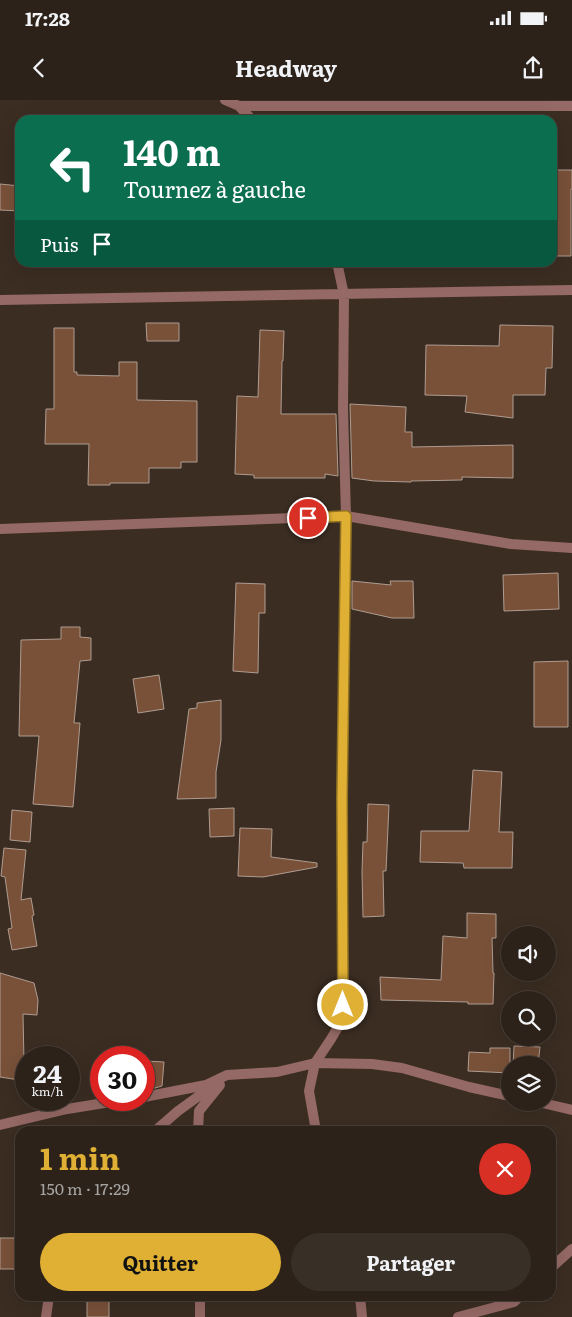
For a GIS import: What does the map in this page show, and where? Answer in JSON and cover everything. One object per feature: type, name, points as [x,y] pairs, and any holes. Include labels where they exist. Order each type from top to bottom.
[{"type":"street","points":[[225,100],[239,106],[247,115]]},
{"type":"street","points":[[239,106],[359,103],[571,104]]},
{"type":"street","points":[[315,1126],[309,1091],[315,1063],[340,1022],[343,1005],[342,798],[346,516],[343,408],[344,294],[338,267]]},
{"type":"street","points":[[0,300],[572,290]]},
{"type":"street","points":[[0,529],[346,516],[511,544],[572,548]]},
{"type":"street","points":[[155,1094],[206,1085],[227,1076],[277,1072],[315,1063],[372,1064],[402,1068],[501,1094]]},
{"type":"street","points":[[160,1126],[178,1110],[227,1076]]},
{"type":"street","points":[[198,1126],[199,1111],[227,1076]]},
{"type":"street","points":[[0,1125],[90,1105]]},
{"type":"street","points":[[556,1106],[572,1110]]},
{"type":"street","points":[[556,1263],[572,1249]]},
{"type":"street","points":[[46,1317],[48,1301]]},
{"type":"street","points":[[200,1301],[200,1317]]},
{"type":"street","points":[[360,1301],[362,1317]]},
{"type":"street","points":[[458,1317],[515,1301]]},
{"type":"building","points":[[557,170],[572,170],[571,256],[557,256]]},
{"type":"building","points":[[0,184],[15,186],[15,211],[0,210]]},
{"type":"building","points":[[146,323],[179,323],[179,341],[147,341]]},
{"type":"building","points":[[500,325],[553,326],[552,368],[546,368],[545,395],[513,395],[513,418],[465,412],[467,396],[425,395],[426,345],[499,346]]},
{"type":"building","points":[[54,328],[74,328],[74,372],[77,372],[77,375],[119,376],[119,362],[137,362],[137,400],[197,401],[197,462],[181,462],[181,468],[149,468],[149,483],[88,485],[89,444],[45,444],[46,409],[54,409]]},
{"type":"building","points":[[260,330],[284,331],[281,414],[336,414],[338,476],[325,474],[325,478],[254,478],[254,475],[235,474],[237,396],[258,397]]},
{"type":"building","points":[[350,404],[406,407],[405,432],[412,432],[412,447],[513,445],[513,478],[462,477],[462,480],[411,482],[374,481],[352,478]]},
{"type":"building","points":[[558,573],[559,609],[504,611],[503,575]]},
{"type":"building","points":[[352,581],[391,585],[390,581],[413,581],[414,618],[392,618],[352,609]]},
{"type":"building","points":[[236,583],[265,584],[265,613],[259,613],[258,673],[233,671]]},
{"type":"building","points":[[61,627],[80,627],[80,637],[91,638],[91,660],[80,661],[74,723],[80,723],[73,807],[33,804],[39,736],[19,736],[21,640],[61,639]]},
{"type":"building","points":[[568,661],[568,727],[534,727],[534,662]]},
{"type":"building","points":[[159,675],[164,709],[138,713],[133,679]]},
{"type":"building","points":[[221,700],[221,740],[216,772],[216,798],[177,799],[189,709],[197,708],[197,703]]},
{"type":"building","points":[[473,770],[502,772],[499,832],[513,832],[512,868],[464,868],[463,863],[420,862],[421,831],[469,831]]},
{"type":"building","points":[[368,804],[389,805],[386,871],[383,871],[384,916],[363,917],[363,842],[367,842]]},
{"type":"building","points":[[234,808],[234,836],[210,837],[209,809]]},
{"type":"building","points":[[12,810],[32,812],[30,842],[10,840]]},
{"type":"building","points":[[240,828],[272,829],[271,857],[317,863],[317,867],[263,877],[238,876]]},
{"type":"building","points":[[4,848],[26,850],[21,900],[31,898],[37,946],[12,950],[8,929],[12,928],[5,877],[1,876]]},
{"type":"building","points":[[467,913],[496,914],[496,938],[492,938],[493,1004],[381,1000],[380,977],[441,980],[443,936],[467,938]]},
{"type":"building","points":[[0,973],[34,983],[38,1000],[37,1015],[23,1014],[24,1046],[15,1046],[15,1079],[0,1077]]},
{"type":"building","points":[[514,1046],[540,1047],[539,1056],[513,1056]]},
{"type":"building","points":[[490,1048],[510,1048],[510,1056],[501,1056],[501,1073],[468,1071],[469,1052],[490,1053]]},
{"type":"building","points":[[155,1062],[164,1062],[162,1086],[155,1088]]},
{"type":"building","points":[[0,1238],[15,1238],[15,1269],[0,1269]]},
{"type":"building","points":[[87,1301],[109,1301],[109,1317],[87,1317]]},
{"type":"route","points":[[308,518],[346,516],[342,798],[343,1005]]}]
